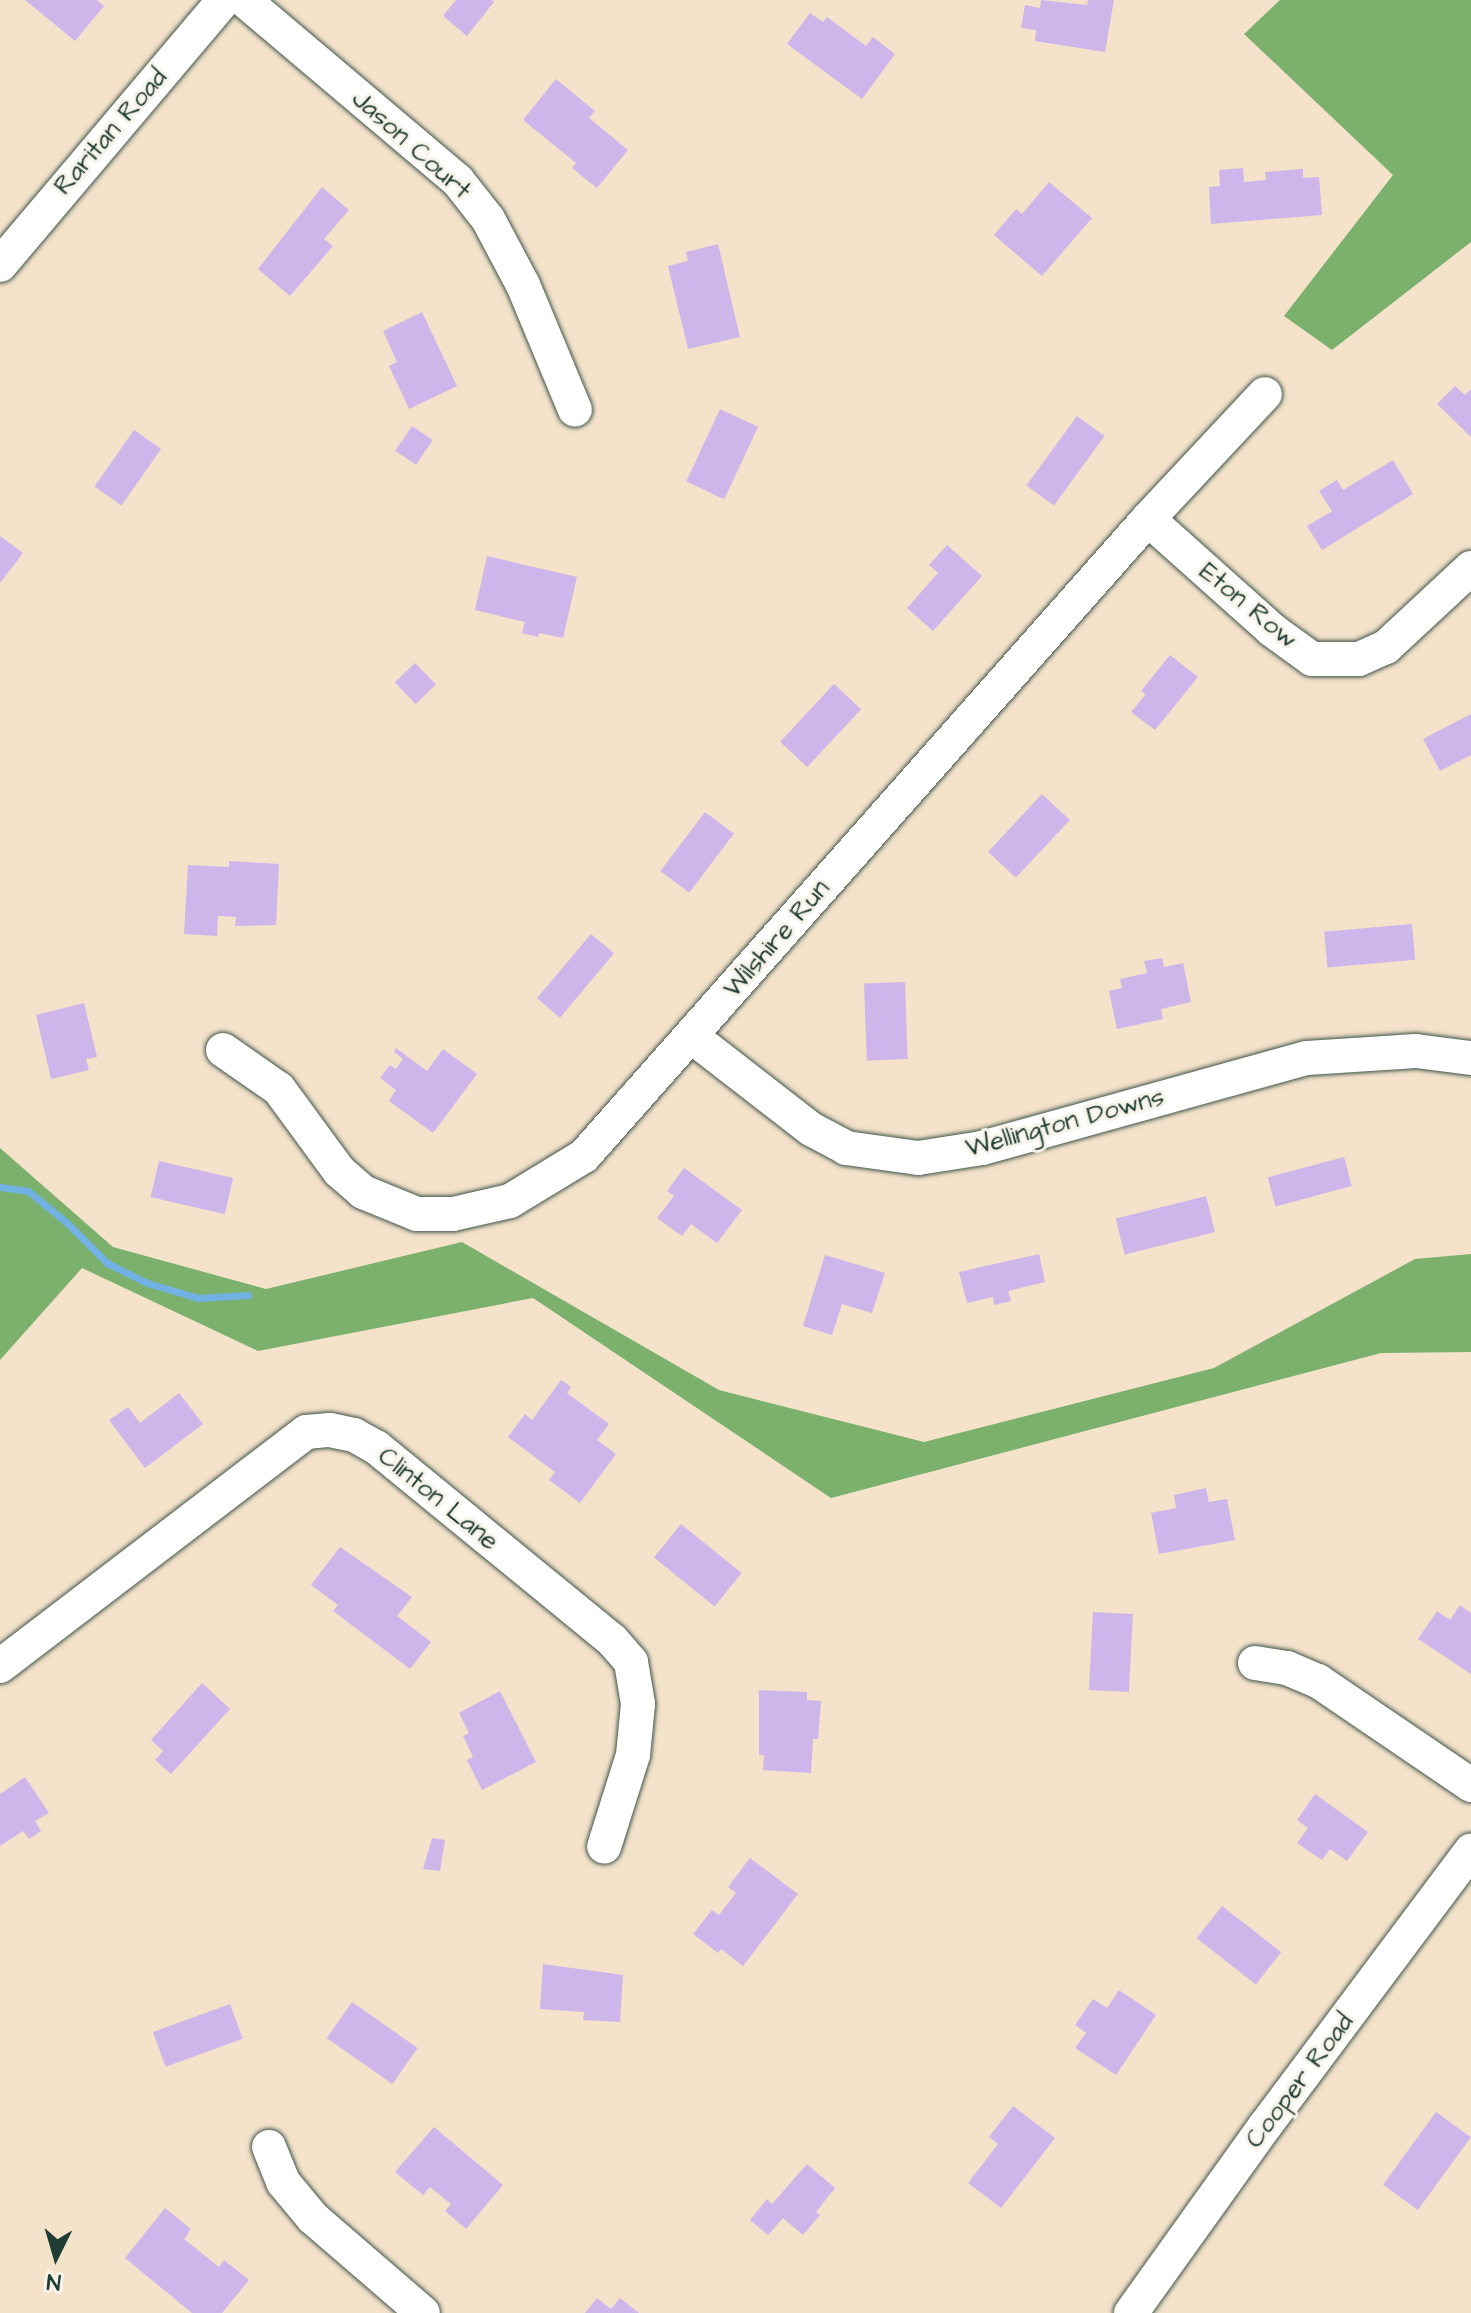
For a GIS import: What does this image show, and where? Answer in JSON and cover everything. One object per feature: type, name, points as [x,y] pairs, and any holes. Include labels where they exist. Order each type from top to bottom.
[{"type":"street","name":"Raritan Road","points":[[0,265],[224,0]]},
{"type":"street","name":"Jason Court","points":[[244,0],[458,181],[488,219],[523,285],[575,410]]},
{"type":"street","name":"Wilshire Run","points":[[223,1050],[279,1089],[339,1171],[363,1192],[417,1214],[453,1214],[510,1201],[584,1156],[1148,519],[1265,394]]},
{"type":"street","name":"Eton Row","points":[[1148,519],[1272,630],[1312,659],[1359,659],[1386,647],[1471,568]]},
{"type":"street","name":"Wellington Downs","points":[[691,1036],[811,1129],[846,1148],[918,1158],[982,1148],[1307,1058],[1416,1051],[1471,1058]]},
{"type":"street","name":"Clinton Lane","points":[[0,1666],[306,1432],[330,1430],[354,1435],[376,1447],[612,1640],[631,1662],[638,1704],[633,1755],[604,1847]]},
{"type":"street","points":[[1255,1663],[1287,1668],[1318,1681],[1471,1785]]},
{"type":"street","name":"Cooper Road","points":[[1131,2313],[1265,2126],[1471,1851]]},
{"type":"street","points":[[269,2147],[283,2182],[313,2218],[423,2313]]},
{"type":"green space","points":[[1280,0],[1471,0],[1471,242],[1332,350],[1284,316],[1393,175],[1244,34]]},
{"type":"green space","points":[[0,1148],[113,1247],[266,1289],[462,1242],[719,1390],[924,1442],[1214,1368],[1415,1259],[1471,1254],[1471,1352],[1381,1353],[831,1498],[533,1298],[258,1351],[82,1268],[0,1360]]},
{"type":"building","points":[[25,0],[97,0],[104,6],[75,41]]},
{"type":"building","points":[[456,0],[494,2],[467,36],[443,16]]},
{"type":"building","points":[[1041,0],[1087,5],[1088,0],[1114,0],[1105,52],[1035,41],[1036,30],[1021,28],[1025,5],[1040,8]]},
{"type":"building","points":[[810,13],[823,22],[827,17],[866,46],[873,37],[895,54],[862,99],[787,44]]},
{"type":"building","points":[[556,79],[595,111],[589,118],[628,150],[597,188],[572,168],[576,163],[523,120]]},
{"type":"building","points":[[1243,168],[1244,182],[1266,180],[1265,172],[1303,169],[1303,178],[1319,177],[1322,215],[1211,224],[1209,187],[1220,186],[1219,170]]},
{"type":"building","points":[[1049,182],[1092,218],[1042,276],[994,235],[1016,209],[1022,214]]},
{"type":"building","points":[[322,187],[349,210],[324,239],[333,246],[290,296],[258,269]]},
{"type":"building","points":[[718,244],[740,337],[688,349],[668,266],[688,261],[686,252]]},
{"type":"building","points":[[422,312],[457,386],[409,409],[389,366],[397,362],[383,331]]},
{"type":"building","points":[[1455,386],[1465,395],[1471,389],[1471,437],[1437,404]]},
{"type":"building","points":[[720,409],[758,427],[724,499],[686,482]]},
{"type":"building","points":[[1077,416],[1105,436],[1054,506],[1026,486]]},
{"type":"building","points":[[412,426],[433,440],[416,465],[395,451]]},
{"type":"building","points":[[134,430],[161,449],[121,505],[94,487]]},
{"type":"building","points":[[1393,460],[1413,494],[1322,550],[1307,526],[1332,511],[1319,491],[1337,480],[1343,490]]},
{"type":"building","points":[[0,536],[23,553],[0,583]]},
{"type":"building","points":[[947,545],[982,576],[933,631],[907,608],[938,573],[929,565]]},
{"type":"building","points":[[487,556],[577,577],[563,638],[522,633],[525,622],[475,610]]},
{"type":"building","points":[[1170,655],[1198,677],[1155,730],[1131,712],[1146,694],[1141,691]]},
{"type":"building","points":[[415,663],[436,685],[416,704],[395,682]]},
{"type":"building","points":[[834,684],[861,709],[807,767],[780,742]]},
{"type":"building","points":[[1471,714],[1471,755],[1440,771],[1423,739]]},
{"type":"building","points":[[1042,794],[1070,820],[1016,878],[988,852]]},
{"type":"building","points":[[705,812],[734,834],[689,893],[660,871]]},
{"type":"building","points":[[229,861],[279,864],[276,925],[235,926],[236,917],[218,916],[217,936],[184,934],[188,865],[229,867]]},
{"type":"building","points":[[1412,924],[1415,960],[1327,968],[1324,932]]},
{"type":"building","points":[[591,934],[614,953],[560,1018],[537,998]]},
{"type":"building","points":[[1162,958],[1164,967],[1183,963],[1191,1002],[1161,1009],[1163,1019],[1117,1029],[1109,991],[1122,988],[1120,979],[1147,973],[1144,961]]},
{"type":"building","points":[[905,982],[908,1059],[867,1060],[864,983]]},
{"type":"building","points":[[84,1003],[97,1057],[86,1059],[89,1070],[51,1079],[36,1015]]},
{"type":"building","points":[[396,1048],[427,1071],[443,1049],[477,1074],[433,1133],[389,1101],[396,1090],[380,1078],[390,1065],[396,1069],[403,1059],[394,1052]]},
{"type":"building","points":[[1344,1157],[1352,1186],[1275,1206],[1268,1177]]},
{"type":"building","points":[[159,1161],[233,1178],[225,1214],[151,1197]]},
{"type":"building","points":[[684,1168],[742,1210],[717,1243],[691,1224],[682,1236],[657,1218],[674,1196],[667,1191]]},
{"type":"building","points":[[1206,1196],[1215,1232],[1125,1254],[1116,1218]]},
{"type":"building","points":[[1039,1254],[1045,1282],[1008,1291],[1011,1301],[994,1305],[993,1297],[967,1303],[959,1272]]},
{"type":"building","points":[[825,1255],[885,1273],[872,1313],[842,1304],[832,1335],[803,1326]]},
{"type":"building","points":[[561,1380],[571,1387],[567,1393],[609,1424],[597,1440],[616,1454],[580,1503],[549,1480],[555,1472],[508,1437],[525,1414],[532,1420]]},
{"type":"building","points":[[179,1393],[203,1424],[145,1468],[109,1420],[128,1407],[140,1423]]},
{"type":"building","points":[[1206,1488],[1209,1502],[1227,1499],[1235,1540],[1159,1554],[1151,1513],[1176,1508],[1174,1495]]},
{"type":"building","points":[[681,1524],[742,1573],[715,1607],[654,1557]]},
{"type":"building","points":[[340,1547],[412,1597],[397,1616],[431,1642],[410,1669],[333,1611],[338,1605],[311,1585]]},
{"type":"building","points":[[1460,1605],[1471,1613],[1471,1674],[1418,1639],[1437,1611],[1450,1620]]},
{"type":"building","points":[[1093,1612],[1133,1614],[1129,1692],[1089,1690]]},
{"type":"building","points":[[202,1683],[230,1709],[171,1774],[155,1760],[163,1751],[151,1740]]},
{"type":"building","points":[[759,1690],[807,1692],[807,1700],[821,1701],[818,1739],[813,1739],[811,1773],[763,1770],[764,1755],[759,1755]]},
{"type":"building","points":[[500,1691],[536,1762],[482,1790],[467,1760],[473,1757],[463,1736],[469,1733],[459,1713]]},
{"type":"building","points":[[25,1777],[49,1813],[35,1821],[41,1831],[29,1839],[23,1831],[0,1846],[0,1794]]},
{"type":"building","points":[[1315,1794],[1368,1832],[1347,1861],[1330,1849],[1322,1860],[1297,1843],[1308,1828],[1297,1820]]},
{"type":"building","points":[[432,1838],[445,1840],[440,1871],[423,1869]]},
{"type":"building","points":[[750,1858],[798,1894],[743,1966],[721,1949],[718,1953],[693,1934],[712,1910],[719,1915],[736,1893],[728,1887]]},
{"type":"building","points":[[1222,1906],[1281,1952],[1256,1984],[1197,1938]]},
{"type":"building","points":[[543,1964],[623,1975],[620,2022],[583,2020],[584,2012],[540,2009]]},
{"type":"building","points":[[1119,1990],[1156,2015],[1116,2075],[1075,2048],[1086,2033],[1075,2025],[1093,1999],[1107,2008]]},
{"type":"building","points":[[352,2002],[418,2048],[392,2084],[327,2038]]},
{"type":"building","points":[[230,2004],[243,2039],[166,2067],[153,2032]]},
{"type":"building","points":[[1013,2106],[1055,2138],[1001,2208],[968,2183],[998,2144],[989,2137]]},
{"type":"building","points":[[1436,2112],[1471,2137],[1418,2210],[1383,2185]]},
{"type":"building","points":[[434,2127],[503,2185],[466,2229],[445,2211],[451,2204],[430,2187],[423,2195],[395,2172]]},
{"type":"building","points":[[807,2164],[835,2188],[816,2212],[820,2215],[803,2235],[783,2218],[768,2235],[750,2220],[767,2199],[772,2204]]},
{"type":"building","points":[[165,2208],[191,2229],[184,2239],[219,2267],[224,2260],[249,2280],[222,2313],[192,2313],[125,2258]]},
{"type":"building","points":[[597,2298],[611,2309],[620,2298],[639,2313],[585,2313]]},
{"type":"waterway","points":[[0,1187],[28,1191],[66,1222],[107,1263],[147,1283],[198,1298],[248,1295]]}]
